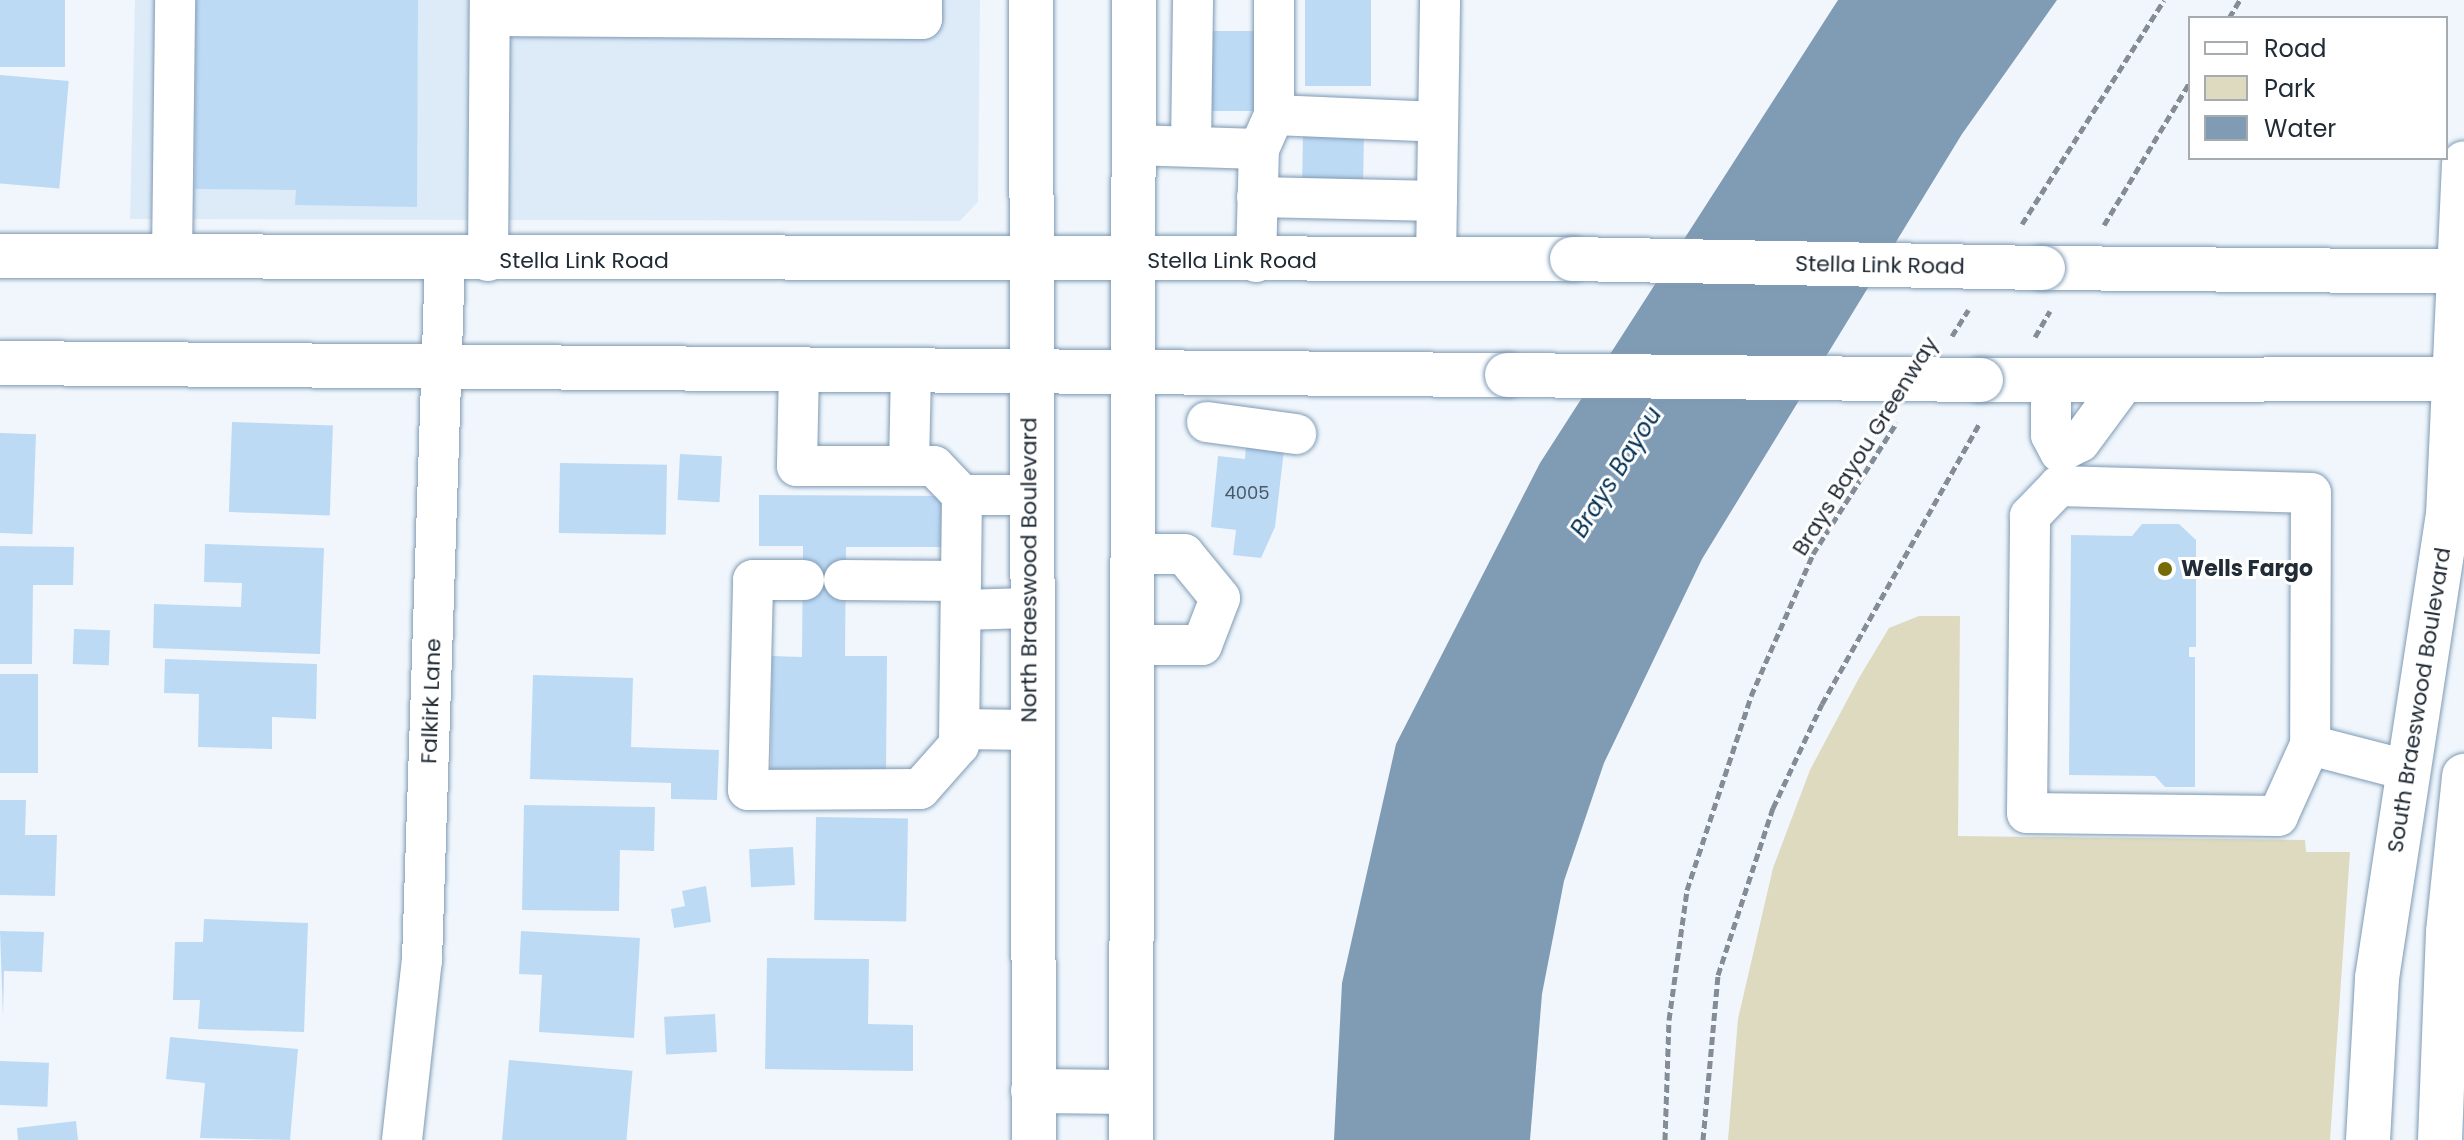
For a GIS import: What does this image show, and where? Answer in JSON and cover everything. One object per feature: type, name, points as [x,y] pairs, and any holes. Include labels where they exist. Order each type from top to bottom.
[{"type":"main road","name":"North Braeswood Boulevard","points":[[1031,0],[1027,368],[1034,1140]]},
{"type":"main road","points":[[1131,1140],[1134,0]]},
{"type":"main road","name":"South Braeswood Boulevard","points":[[2368,1140],[2377,978],[2448,516],[2457,379],[2464,163]]},
{"type":"main road","name":"Stella Link Road","points":[[0,256],[1131,262],[1572,259],[2048,287],[2459,272]]},
{"type":"main road","points":[[0,363],[444,368],[1027,368],[1507,375],[1984,397],[2038,365],[2127,378],[2457,379]]},
{"type":"main road","points":[[2407,770],[2463,783],[2440,1140]]},
{"type":"main road","points":[[1033,1091],[1129,1092]]},
{"type":"street","points":[[172,257],[175,0]]},
{"type":"street","points":[[490,8],[922,19],[922,0]]},
{"type":"street","points":[[1191,146],[1193,0]]},
{"type":"street","points":[[1256,262],[1257,197],[1267,132],[1274,0]]},
{"type":"street","points":[[1436,260],[1440,0]]},
{"type":"street","name":"Falkirk Lane","points":[[402,1140],[422,960],[444,368],[467,260],[490,8]]},
{"type":"street","points":[[1132,145],[1191,146],[1267,132],[1438,122]]},
{"type":"street","points":[[1257,197],[1437,201]]},
{"type":"street","points":[[2038,365],[2060,469]]},
{"type":"street","points":[[799,368],[797,466],[934,466],[962,495],[959,745],[920,789],[748,790],[753,580],[804,580]]},
{"type":"street","points":[[909,466],[911,368]]},
{"type":"street","points":[[1207,422],[1278,431],[1265,372]]},
{"type":"street","points":[[2060,469],[2311,493],[2310,745],[2278,816],[2027,813],[2030,516],[2060,469],[2127,378]]},
{"type":"street","points":[[962,495],[1028,495]]},
{"type":"street","points":[[1131,554],[1184,554],[1220,598],[1202,645],[1131,645]]},
{"type":"street","points":[[844,580],[1029,608]]},
{"type":"street","points":[[960,729],[1030,730]]},
{"type":"street","points":[[2310,745],[2407,770]]},
{"type":"path","points":[[2019,230],[2164,0]]},
{"type":"path","points":[[2097,237],[2188,85]]},
{"type":"path","points":[[2038,365],[2048,287]]},
{"type":"path","name":"Brays Bayou Greenway","points":[[1942,352],[1976,298]]},
{"type":"path","points":[[1703,1140],[1718,975],[1773,808],[1822,704],[1984,397]]},
{"type":"path","name":"Brays Bayou Greenway","points":[[1665,1140],[1669,1020],[1687,890],[1751,696],[1813,554],[1908,406]]},
{"type":"shaded area","points":[[135,0],[980,0],[978,202],[960,221],[130,219]]},
{"type":"green space","points":[[1919,616],[1960,616],[1958,836],[2305,840],[2306,852],[2350,852],[2330,1140],[1728,1140],[1738,1019],[1773,868],[1810,770],[1859,678],[1889,628]]},
{"type":"water","name":"Brays Bayou","points":[[1838,0],[2057,0],[1962,134],[1702,559],[1604,763],[1564,881],[1542,994],[1530,1140],[1334,1140],[1342,983],[1396,744],[1540,463]]},
{"type":"building","points":[[0,0],[65,0],[65,67],[0,67]]},
{"type":"building","points":[[196,0],[418,0],[417,207],[295,205],[296,190],[195,189]]},
{"type":"building","points":[[1305,0],[1371,0],[1371,86],[1305,86]]},
{"type":"building","points":[[1210,31],[1263,31],[1263,111],[1210,111]]},
{"type":"building","points":[[0,75],[69,81],[59,189],[0,183]]},
{"type":"building","points":[[1303,131],[1364,132],[1363,183],[1302,182]]},
{"type":"building","points":[[232,422],[333,426],[330,515],[229,512]]},
{"type":"building","points":[[0,433],[36,434],[32,534],[0,533]]},
{"type":"building","points":[[1246,446],[1284,450],[1275,527],[1261,558],[1233,555],[1236,530],[1211,527],[1218,456],[1245,459]]},
{"type":"building","points":[[680,454],[722,456],[720,502],[678,500]]},
{"type":"building","points":[[560,463],[667,465],[666,535],[559,533]]},
{"type":"building","points":[[759,495],[948,496],[948,547],[846,547],[845,656],[887,656],[886,774],[771,773],[772,656],[802,657],[803,546],[759,546]]},
{"type":"building","points":[[2142,524],[2179,524],[2196,540],[2196,647],[2189,647],[2189,657],[2195,657],[2195,787],[2165,787],[2155,776],[2069,775],[2071,535],[2132,536]]},
{"type":"building","points":[[205,544],[324,548],[320,654],[153,648],[154,604],[241,607],[242,583],[204,582]]},
{"type":"building","points":[[0,546],[74,547],[73,585],[33,585],[32,664],[0,664]]},
{"type":"building","points":[[74,629],[110,630],[109,665],[73,664]]},
{"type":"building","points":[[165,659],[317,664],[316,719],[272,717],[272,749],[198,747],[199,694],[164,693]]},
{"type":"building","points":[[0,674],[38,674],[38,773],[0,773]]},
{"type":"building","points":[[533,675],[633,678],[631,747],[719,750],[717,800],[671,799],[671,783],[530,779]]},
{"type":"building","points":[[0,800],[26,800],[25,835],[57,835],[55,896],[0,895]]},
{"type":"building","points":[[524,805],[655,807],[654,851],[620,850],[619,911],[522,910]]},
{"type":"building","points":[[816,817],[908,819],[906,922],[814,920]]},
{"type":"building","points":[[793,847],[795,885],[751,887],[749,849]]},
{"type":"building","points":[[706,886],[711,922],[674,928],[671,909],[685,906],[682,891]]},
{"type":"building","points":[[204,919],[308,923],[304,1032],[198,1029],[200,1000],[173,1000],[175,942],[203,942]]},
{"type":"building","points":[[0,931],[44,932],[42,972],[4,971],[3,1017]]},
{"type":"building","points":[[521,931],[640,938],[634,1038],[539,1032],[542,975],[519,974]]},
{"type":"building","points":[[767,958],[869,959],[868,1024],[913,1025],[913,1071],[765,1069]]},
{"type":"building","points":[[715,1014],[717,1052],[666,1055],[664,1017]]},
{"type":"building","points":[[170,1037],[298,1049],[290,1140],[200,1138],[205,1083],[166,1079]]},
{"type":"building","points":[[509,1060],[633,1071],[626,1140],[502,1140]]},
{"type":"building","points":[[0,1061],[49,1063],[47,1107],[0,1105]]},
{"type":"building","points":[[76,1121],[78,1140],[18,1140],[17,1128]]},
{"type":"place","name":"Wells Fargo","points":[[2165,569]]}]
